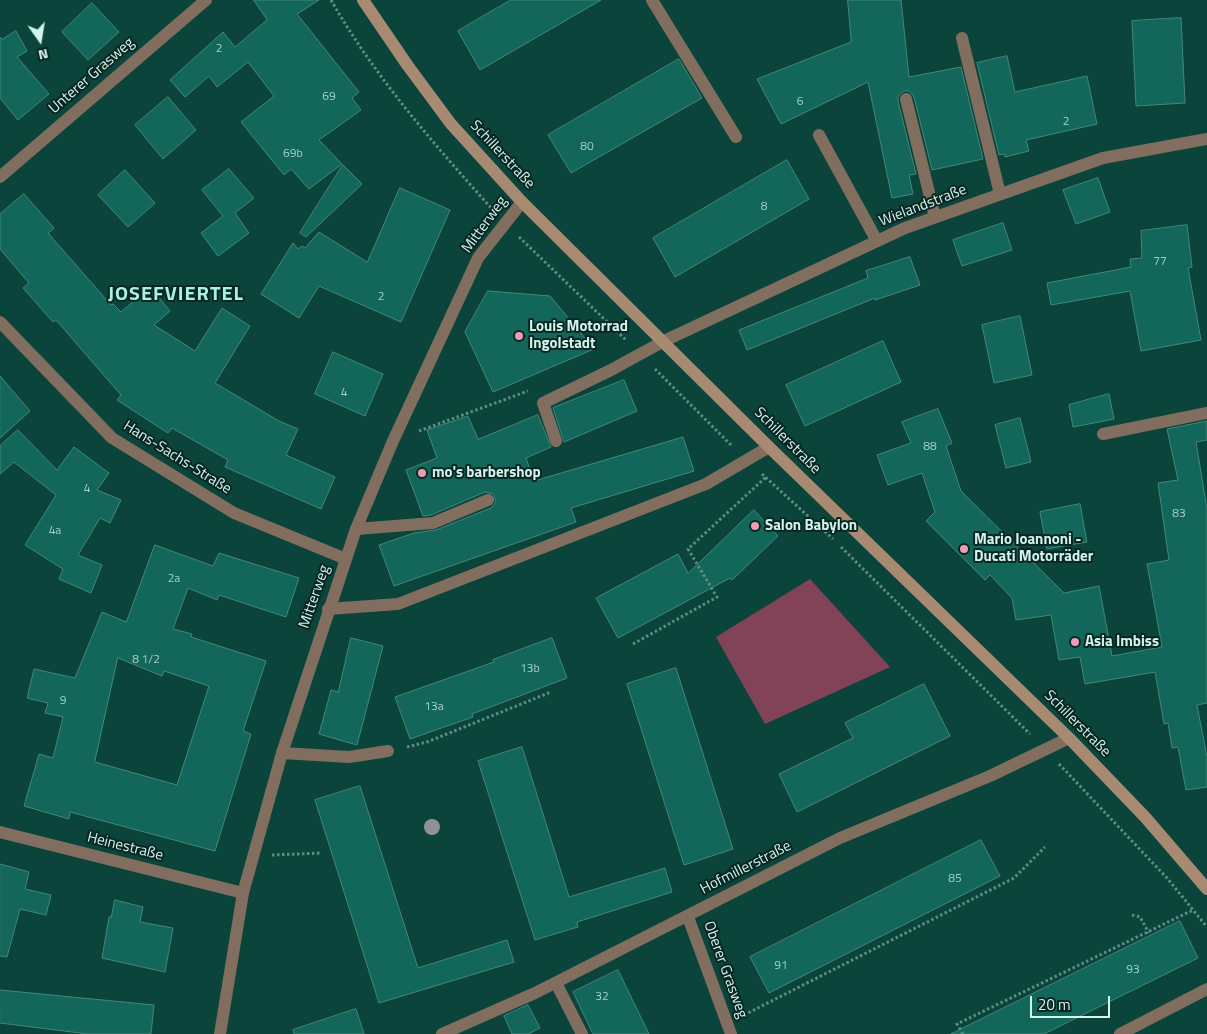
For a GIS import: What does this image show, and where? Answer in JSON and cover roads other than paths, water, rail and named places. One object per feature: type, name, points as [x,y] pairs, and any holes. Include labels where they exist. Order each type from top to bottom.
[{"type":"main road","name":"Schillerstraße","points":[[363,0],[451,124],[522,202],[769,447],[1069,738],[1145,818],[1207,889]]},
{"type":"street","name":"Unterer Grasweg","points":[[0,176],[206,0]]},
{"type":"street","points":[[652,0],[736,137]]},
{"type":"street","points":[[962,38],[1000,194]]},
{"type":"street","points":[[906,99],[936,217]]},
{"type":"street","points":[[819,136],[877,241]]},
{"type":"street","name":"Wielandstraße","points":[[556,440],[543,403],[611,370],[664,341],[877,241],[936,217],[1103,158],[1207,139]]},
{"type":"street","name":"Mitterweg","points":[[220,1034],[243,892],[282,753],[356,529],[478,258],[522,202]]},
{"type":"street","name":"Hans-Sachs-Straße","points":[[0,322],[112,438],[234,513],[346,559]]},
{"type":"street","points":[[1103,434],[1207,413]]},
{"type":"street","points":[[328,609],[398,604],[706,484],[769,447]]},
{"type":"street","points":[[356,529],[433,523],[488,500]]},
{"type":"street","name":"Hofmillerstraße","points":[[442,1034],[556,983],[840,838],[990,776],[1069,738]]},
{"type":"street","points":[[282,753],[349,757],[388,751]]},
{"type":"street","name":"Heinestraße","points":[[0,832],[243,892]]},
{"type":"street","name":"Oberer Grasweg","points":[[688,917],[729,1029]]},
{"type":"street","points":[[556,983],[582,1034]]},
{"type":"street","points":[[1120,1034],[1207,988]]},
{"type":"place","name":"Louis Motorrad Ingolstadt","points":[[519,336]]},
{"type":"place","name":"mo's barbershop","points":[[422,473]]},
{"type":"place","name":"Salon Babylon","points":[[755,526]]},
{"type":"place","name":"Mario Ioannoni - Ducati Motorräder","points":[[964,549]]},
{"type":"place","name":"Asia Imbiss","points":[[1075,642]]},
{"type":"district","name":"JOSEFVIERTEL","points":[[176,295]]}]
